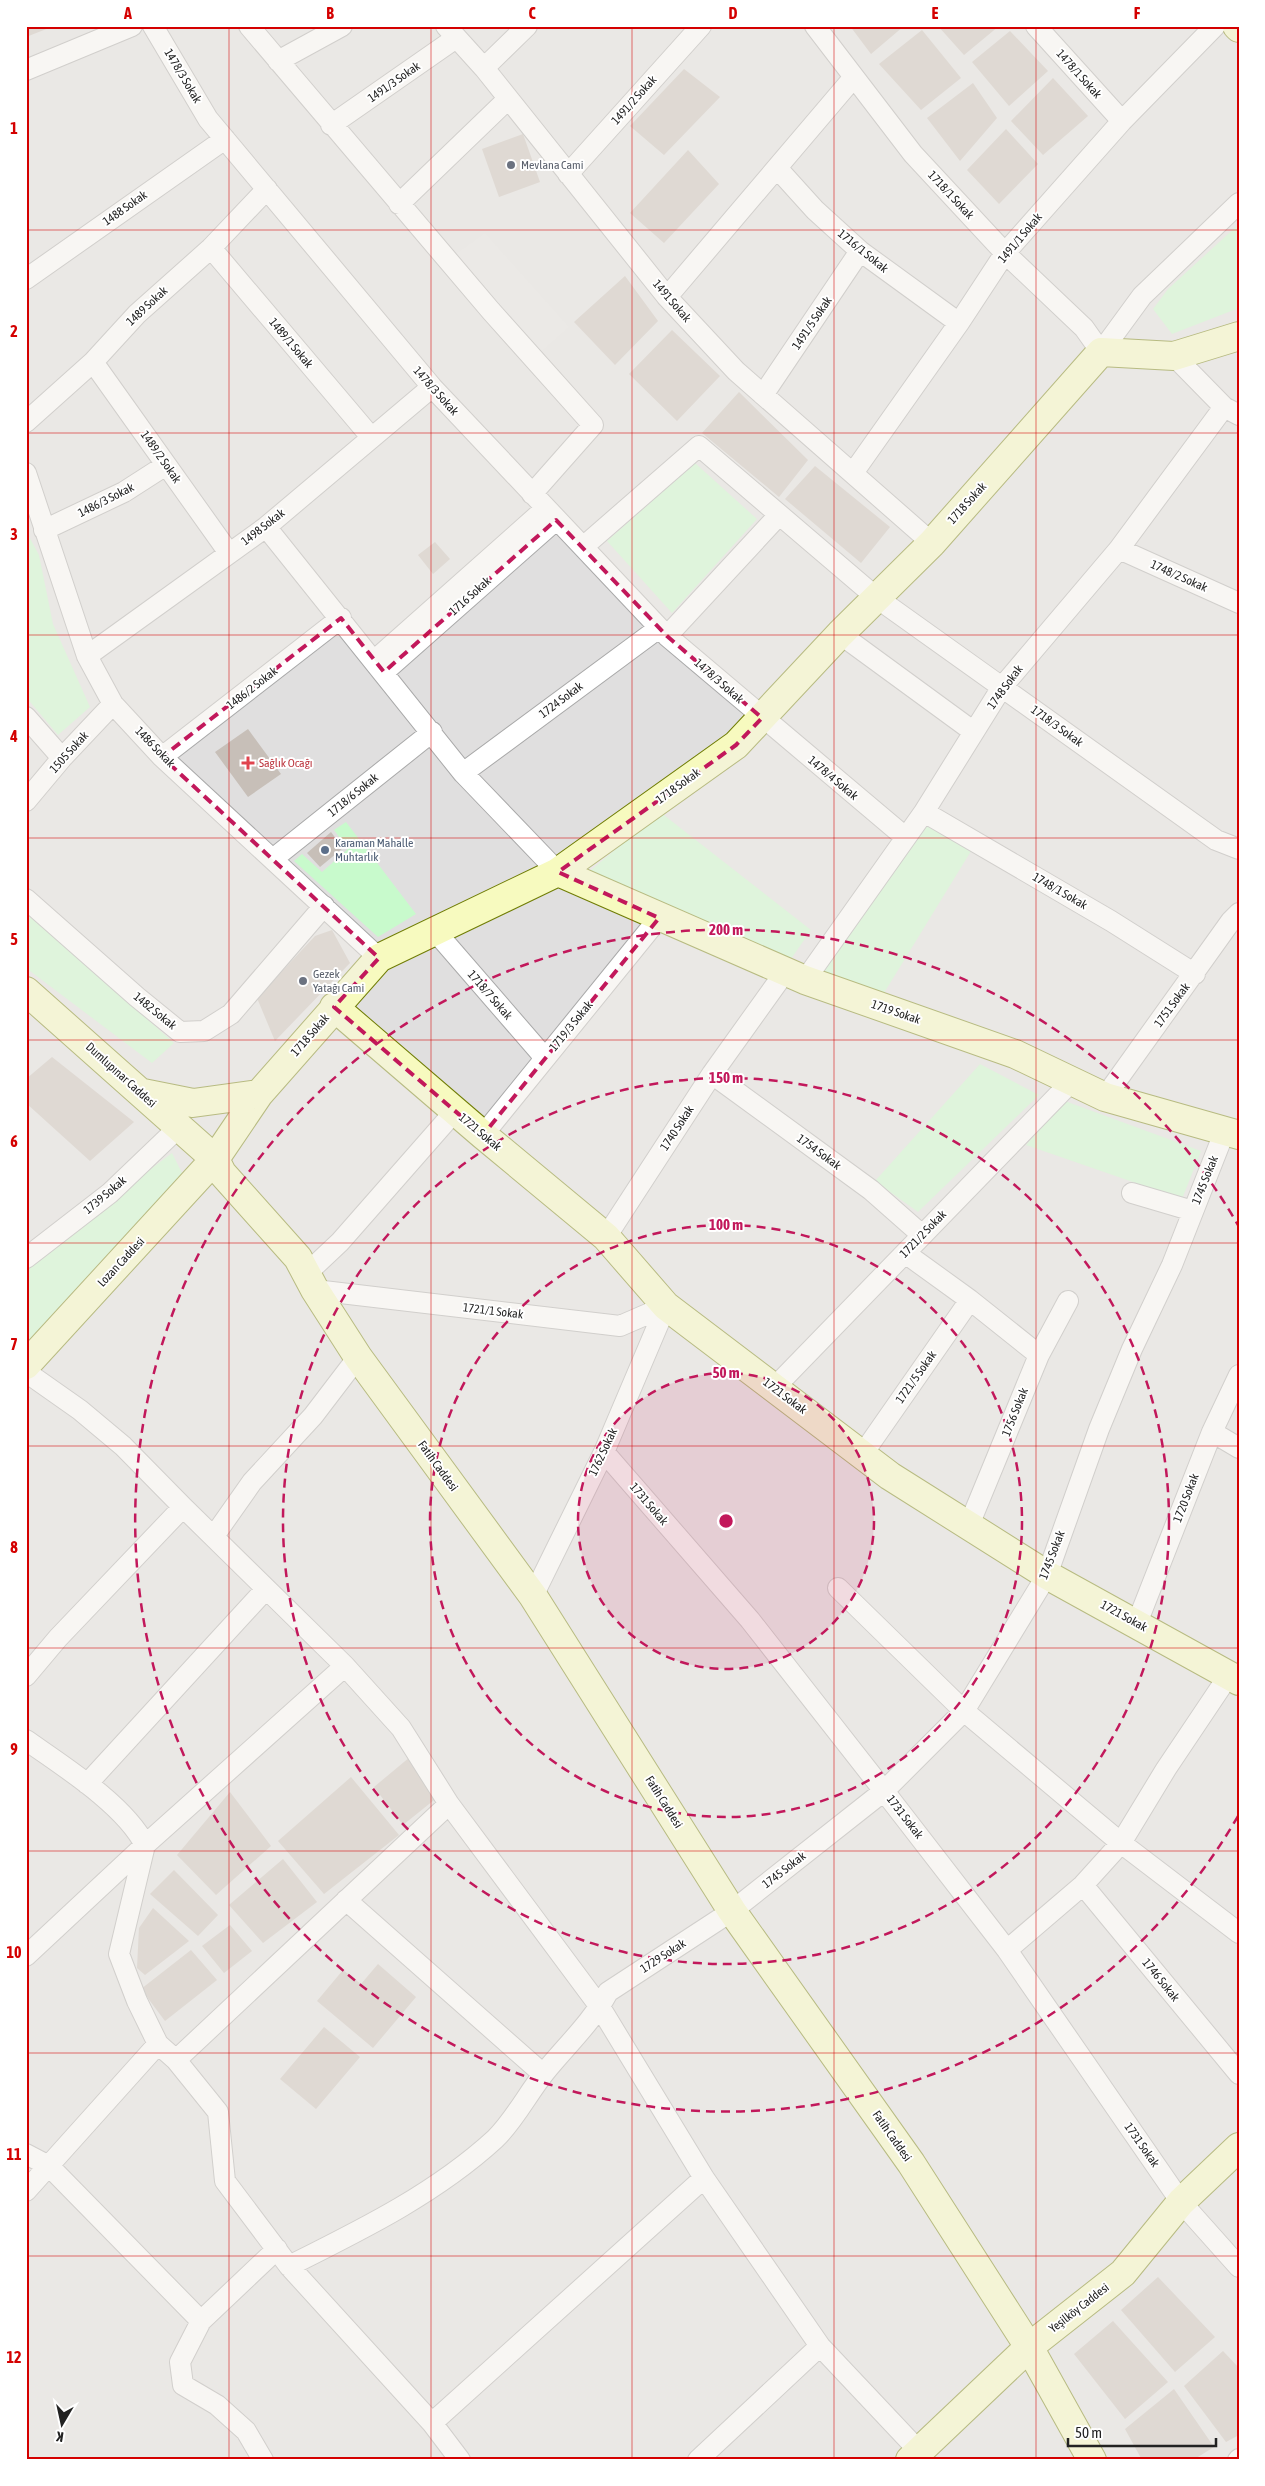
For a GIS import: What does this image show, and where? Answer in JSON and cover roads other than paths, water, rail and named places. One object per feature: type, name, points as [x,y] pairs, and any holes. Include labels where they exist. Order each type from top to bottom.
[{"type":"main road","points":[[1101,352],[1174,356],[1239,336]]},
{"type":"main road","name":"1718 Sokak","points":[[215,1159],[260,1094],[334,1007],[379,958],[558,872],[736,744],[840,634],[932,543],[1101,352]]},
{"type":"main road","name":"1719 Sokak","points":[[558,872],[659,918],[795,976],[1015,1054],[1105,1097],[1231,1134]]},
{"type":"main road","name":"Dumlupınar Caddesi","points":[[26,991],[215,1159]]},
{"type":"main road","name":"1721 Sokak","points":[[334,1007],[483,1135],[606,1237],[666,1306],[890,1476],[1047,1574],[1234,1678]]},
{"type":"main road","points":[[140,1093],[193,1103],[260,1094]]},
{"type":"main road","name":"Fatih Caddesi","points":[[215,1159],[222,1173],[298,1258],[358,1357],[533,1596],[732,1911],[911,2163],[1029,2347],[1092,2460]]},
{"type":"main road","name":"Lozan Caddesi","points":[[26,1365],[215,1159]]},
{"type":"main road","name":"Yeşilköy Caddesi","points":[[915,2455],[1029,2347],[1123,2274],[1181,2202],[1239,2147]]},
{"type":"street","points":[[26,70],[132,26]]},
{"type":"street","name":"1478/3 Sokak","points":[[154,26],[208,119],[432,387],[663,632],[762,718]]},
{"type":"street","points":[[249,26],[399,204],[593,425],[532,494]]},
{"type":"street","points":[[278,61],[342,26]]},
{"type":"street","points":[[484,68],[527,26]]},
{"type":"street","name":"1491/2 Sokak","points":[[568,174],[701,26]]},
{"type":"street","name":"1718/1 Sokak","points":[[814,26],[914,154],[1005,253],[1084,328],[1101,352]]},
{"type":"street","name":"1478/1 Sokak","points":[[1036,26],[1122,121]]},
{"type":"street","name":"1491/1 Sokak","points":[[854,473],[959,323],[1005,253],[1122,121],[1215,26]]},
{"type":"street","name":"1491 Sokak","points":[[451,32],[484,68],[667,297],[736,371],[932,543]]},
{"type":"street","name":"1491/3 Sokak","points":[[331,125],[451,32]]},
{"type":"street","points":[[667,297],[854,77]]},
{"type":"street","points":[[399,204],[508,99]]},
{"type":"street","name":"1488 Sokak","points":[[26,279],[225,139]]},
{"type":"street","name":"1716/1 Sokak","points":[[777,168],[815,210],[860,251],[959,323]]},
{"type":"street","name":"1489 Sokak","points":[[26,422],[93,362],[137,314],[211,248],[267,189]]},
{"type":"street","name":"1718 Sokak","points":[[1101,352],[1142,296],[1239,203]]},
{"type":"street","name":"1489/1 Sokak","points":[[211,248],[372,437]]},
{"type":"street","name":"1491/5 Sokak","points":[[763,395],[860,251]]},
{"type":"street","points":[[1174,356],[1231,411]]},
{"type":"street","name":"1489/2 Sokak","points":[[93,362],[229,553]]},
{"type":"street","name":"1498 Sokak","points":[[87,656],[266,527],[432,387]]},
{"type":"street","name":"1748 Sokak","points":[[795,976],[924,812],[1002,687],[1119,549],[1231,411]]},
{"type":"street","name":"1718/3 Sokak","points":[[583,547],[699,446],[877,598],[1216,840],[1239,850]]},
{"type":"street","name":"1486/3 Sokak","points":[[44,530],[124,492],[166,465]]},
{"type":"street","name":"1486 Sokak","points":[[26,474],[87,656],[113,704],[162,757],[274,858],[379,958]]},
{"type":"street","name":"1716 Sokak","points":[[380,666],[551,514]]},
{"type":"street","name":"1724 Sokak","points":[[463,773],[663,632],[779,515]]},
{"type":"street","points":[[266,527],[380,666],[463,773],[558,872]]},
{"type":"street","name":"1748/2 Sokak","points":[[1119,549],[1239,603]]},
{"type":"street","name":"1486/2 Sokak","points":[[162,757],[341,618]]},
{"type":"street","points":[[840,634],[974,732]]},
{"type":"street","name":"1505 Sokak","points":[[26,801],[62,758],[113,704]]},
{"type":"street","points":[[26,717],[62,758]]},
{"type":"street","name":"1478/4 Sokak","points":[[762,718],[905,837]]},
{"type":"street","name":"1718/6 Sokak","points":[[274,858],[432,732]]},
{"type":"street","name":"1748/1 Sokak","points":[[924,812],[1110,921],[1195,974]]},
{"type":"street","name":"1482 Sokak","points":[[26,899],[137,997],[180,1032],[204,1031],[231,1014],[324,906]]},
{"type":"street","name":"1751 Sokak","points":[[1105,1097],[1195,974],[1231,920],[1239,913]]},
{"type":"street","name":"1719/3 Sokak","points":[[483,1135],[659,918]]},
{"type":"street","name":"1718/7 Sokak","points":[[435,931],[545,1058]]},
{"type":"street","name":"1740 Sokak","points":[[606,1237],[712,1074],[795,976]]},
{"type":"street","name":"1754 Sokak","points":[[712,1074],[871,1190],[922,1235]]},
{"type":"street","name":"1721/2 Sokak","points":[[774,1388],[1072,1081]]},
{"type":"street","points":[[311,1282],[340,1242],[455,1111]]},
{"type":"street","name":"1739 Sokak","points":[[26,1258],[110,1193],[179,1127]]},
{"type":"street","name":"1745 Sokak","points":[[732,1911],[884,1791],[964,1711],[1047,1574],[1099,1429],[1193,1211],[1231,1134]]},
{"type":"street","points":[[1132,1193],[1193,1211]]},
{"type":"street","points":[[905,1253],[970,1300],[1039,1355]]},
{"type":"street","name":"1721/1 Sokak","points":[[311,1282],[620,1326],[666,1306]]},
{"type":"street","name":"1721/5 Sokak","points":[[862,1455],[970,1300]]},
{"type":"street","name":"1756 Sokak","points":[[969,1525],[1039,1355],[1068,1301]]},
{"type":"street","name":"1762 Sokak","points":[[533,1596],[604,1452],[666,1306]]},
{"type":"street","points":[[214,1536],[252,1482],[313,1416],[358,1357]]},
{"type":"street","points":[[26,1372],[80,1410],[123,1446],[214,1536],[265,1590],[345,1666],[401,1728],[449,1804],[600,2007],[704,2178],[820,2346],[915,2455]]},
{"type":"street","name":"1720 Sokak","points":[[1138,1623],[1212,1432],[1239,1375]]},
{"type":"street","points":[[1212,1432],[1239,1448]]},
{"type":"street","name":"1731 Sokak","points":[[604,1452],[750,1620],[884,1791],[1007,1950],[1181,2202],[1239,2266]]},
{"type":"street","points":[[26,1676],[58,1638],[183,1507]]},
{"type":"street","points":[[838,1588],[964,1711],[1121,1843],[1239,1933]]},
{"type":"street","points":[[87,1784],[265,1590]]},
{"type":"street","points":[[26,1956],[144,1845],[345,1666]]},
{"type":"street","points":[[1007,1950],[1083,1885],[1121,1843],[1166,1769],[1234,1678]]},
{"type":"street","points":[[26,1740],[87,1784],[137,1830],[144,1845],[119,1954],[137,2001],[158,2044],[176,2060],[218,2112],[225,2181],[289,2266],[432,2423],[460,2460]]},
{"type":"street","points":[[176,2060],[449,1804]]},
{"type":"street","name":"1746 Sokak","points":[[1083,1885],[1239,2074]]},
{"type":"street","points":[[346,1900],[543,2074]]},
{"type":"street","name":"1729 Sokak","points":[[289,2266],[352,2234],[436,2186],[496,2138],[543,2074],[600,2007],[608,1992],[732,1911]]},
{"type":"street","points":[[26,2191],[158,2044]]},
{"type":"street","points":[[26,2154],[49,2166],[201,2321]]},
{"type":"street","points":[[432,2423],[704,2178]]},
{"type":"street","points":[[262,2460],[246,2431],[217,2406],[183,2384],[180,2362],[201,2321],[276,2249]]},
{"type":"street","points":[[698,2460],[820,2346]]},
{"type":"place","name":"Mevlana Cami","points":[[511,165]]},
{"type":"place","name":"Sağlık Ocağı","points":[[248,763]]},
{"type":"place","name":"Karaman Mahalle Muhtarlık","points":[[325,850]]},
{"type":"place","name":"Gezek Yatağı Cami","points":[[303,981]]}]
